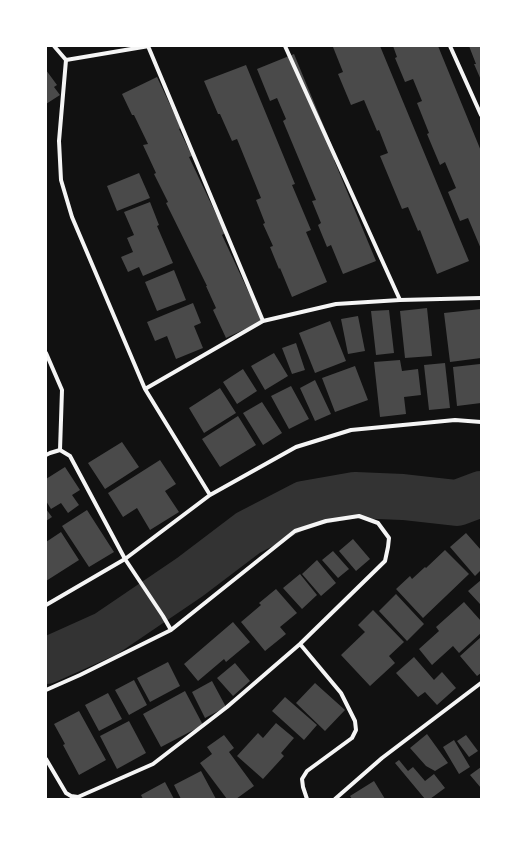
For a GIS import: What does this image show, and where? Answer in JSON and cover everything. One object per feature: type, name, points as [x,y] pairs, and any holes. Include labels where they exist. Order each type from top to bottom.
[{"type":"street","points":[[54,46],[66,60],[59,141],[62,180],[72,217],[145,389],[210,495]]},
{"type":"street","points":[[66,60],[148,46],[263,321]]},
{"type":"street","points":[[284,46],[400,300]]},
{"type":"street","points":[[450,46],[481,115]]},
{"type":"street","points":[[145,389],[263,321],[336,304],[400,300],[481,298]]},
{"type":"street","points":[[46,353],[62,390],[60,450]]},
{"type":"street","points":[[46,606],[125,559],[210,495],[296,447],[351,430],[455,420],[481,422]]},
{"type":"street","points":[[46,455],[60,450],[70,456],[125,559],[171,630]]},
{"type":"street","points":[[46,690],[171,630],[295,531],[326,521],[359,516],[378,523],[389,538],[384,560],[300,644],[227,707],[153,764],[78,797],[71,796],[66,793],[46,759]]},
{"type":"street","points":[[300,644],[341,693],[355,721],[356,730],[352,738],[307,771],[302,779],[307,799]]},
{"type":"street","points":[[335,799],[382,758],[481,683]]},
{"type":"building","points":[[380,46],[469,261],[437,274],[420,230],[418,231],[408,207],[402,209],[380,156],[388,153],[379,130],[377,131],[364,100],[351,105],[338,74],[343,72],[333,47]]},
{"type":"building","points":[[393,46],[438,46],[481,151],[481,249],[468,218],[460,221],[448,192],[456,188],[445,162],[440,165],[427,134],[429,133],[417,103],[422,101],[413,79],[405,82],[395,58],[397,57]]},
{"type":"building","points":[[469,46],[481,46],[481,80],[474,64],[476,64]]},
{"type":"building","points":[[294,54],[337,158],[334,160],[376,261],[343,274],[331,245],[327,247],[318,225],[321,223],[312,201],[316,200],[283,121],[286,119],[277,98],[270,101],[257,69]]},
{"type":"building","points":[[246,65],[295,184],[292,185],[311,230],[306,232],[327,282],[292,297],[270,247],[273,246],[263,224],[265,223],[256,200],[261,198],[237,139],[232,141],[220,114],[218,114],[204,81]]},
{"type":"building","points":[[46,70],[57,85],[54,87],[60,95],[46,104]]},
{"type":"building","points":[[157,77],[181,128],[179,129],[192,156],[189,157],[225,233],[222,235],[262,321],[226,338],[213,310],[216,308],[207,286],[166,203],[168,202],[154,174],[156,173],[143,145],[148,144],[122,94]]},
{"type":"building","points":[[139,173],[150,198],[117,211],[107,186]]},
{"type":"building","points":[[150,202],[159,225],[157,226],[173,263],[143,276],[139,267],[128,272],[121,257],[133,252],[127,238],[134,235],[124,212]]},
{"type":"building","points":[[174,270],[186,300],[157,311],[145,282]]},
{"type":"building","points":[[193,303],[201,323],[194,326],[203,348],[176,359],[167,336],[155,341],[147,322]]},
{"type":"building","points":[[427,308],[432,356],[405,358],[400,311]]},
{"type":"building","points":[[481,309],[481,358],[450,362],[444,313]]},
{"type":"building","points":[[389,310],[394,353],[376,355],[371,311]]},
{"type":"building","points":[[358,316],[365,351],[348,354],[341,319]]},
{"type":"building","points":[[330,321],[346,361],[315,373],[299,333]]},
{"type":"building","points":[[296,343],[305,370],[292,374],[282,348]]},
{"type":"building","points":[[274,353],[288,376],[265,390],[251,366]]},
{"type":"building","points":[[400,360],[402,371],[418,369],[421,395],[404,397],[406,414],[380,417],[374,362]]},
{"type":"building","points":[[445,363],[450,408],[429,410],[424,365]]},
{"type":"building","points":[[480,364],[481,403],[457,406],[453,367]]},
{"type":"building","points":[[355,366],[368,400],[335,412],[322,378]]},
{"type":"building","points":[[243,369],[257,391],[237,404],[223,382]]},
{"type":"building","points":[[315,380],[331,414],[315,421],[300,388]]},
{"type":"building","points":[[291,386],[309,419],[289,429],[271,396]]},
{"type":"building","points":[[220,388],[236,413],[204,433],[189,408]]},
{"type":"building","points":[[262,402],[282,433],[263,445],[243,413]]},
{"type":"building","points":[[238,416],[256,445],[220,467],[202,439]]},
{"type":"building","points":[[122,442],[139,467],[105,489],[88,463]]},
{"type":"building","points":[[160,460],[176,484],[165,491],[179,512],[150,530],[137,508],[123,517],[108,493]]},
{"type":"building","points":[[65,467],[80,490],[72,495],[79,505],[68,513],[61,503],[51,509],[46,501],[46,479]]},
{"type":"building","points":[[46,509],[52,517],[46,521]]},
{"type":"building","points":[[87,510],[114,552],[89,567],[62,526]]},
{"type":"building","points":[[61,532],[79,560],[46,581],[46,542]]},
{"type":"building","points":[[466,533],[481,550],[481,570],[475,576],[450,547]]},
{"type":"building","points":[[353,539],[370,559],[356,571],[339,551]]},
{"type":"building","points":[[445,550],[469,574],[423,618],[396,589],[410,576],[412,579],[425,567],[426,568]]},
{"type":"building","points":[[333,551],[349,569],[338,578],[322,560]]},
{"type":"building","points":[[317,560],[336,583],[321,596],[302,574]]},
{"type":"building","points":[[300,574],[317,595],[302,609],[283,588]]},
{"type":"building","points":[[481,580],[481,604],[480,604],[468,591]]},
{"type":"building","points":[[276,589],[297,613],[280,627],[286,634],[265,651],[241,622],[261,605],[259,603]]},
{"type":"building","points":[[396,594],[424,624],[407,641],[379,611]]},
{"type":"building","points":[[464,602],[481,621],[481,633],[459,653],[453,646],[432,665],[419,649],[439,631],[436,627]]},
{"type":"building","points":[[373,610],[404,642],[389,656],[395,663],[370,686],[341,655],[365,632],[358,625]]},
{"type":"building","points":[[233,622],[250,642],[226,662],[224,659],[198,681],[184,664]]},
{"type":"building","points":[[481,637],[481,673],[477,676],[460,656]]},
{"type":"building","points":[[414,657],[434,680],[442,672],[456,688],[437,705],[425,692],[418,697],[396,673]]},
{"type":"building","points":[[168,662],[180,686],[150,702],[137,678]]},
{"type":"building","points":[[235,663],[250,681],[233,696],[217,678]]},
{"type":"building","points":[[134,680],[147,705],[129,715],[115,690]]},
{"type":"building","points":[[212,681],[226,707],[205,718],[192,692]]},
{"type":"building","points":[[315,683],[345,710],[325,731],[296,703]]},
{"type":"building","points":[[185,691],[203,725],[161,747],[143,714]]},
{"type":"building","points":[[108,693],[122,719],[99,731],[85,705]]},
{"type":"building","points":[[285,697],[317,725],[304,740],[272,711]]},
{"type":"building","points":[[79,711],[106,760],[79,775],[54,724]]},
{"type":"building","points":[[129,721],[146,753],[117,769],[100,736]]},
{"type":"building","points":[[276,723],[294,738],[281,753],[284,756],[263,779],[237,756],[258,733],[263,738]]},
{"type":"building","points":[[427,734],[448,763],[435,771],[426,766],[410,748]]},
{"type":"building","points":[[224,735],[234,748],[229,752],[254,786],[236,799],[227,799],[200,763],[212,754],[207,747]]},
{"type":"building","points":[[466,735],[478,751],[469,757],[457,741]]},
{"type":"building","points":[[454,740],[470,767],[459,774],[443,747]]},
{"type":"building","points":[[399,760],[408,771],[413,767],[425,781],[434,774],[445,788],[430,799],[425,799],[395,763]]},
{"type":"building","points":[[481,767],[481,788],[470,775]]},
{"type":"building","points":[[201,771],[216,799],[181,799],[174,785]]},
{"type":"building","points":[[374,781],[385,799],[352,799],[350,796]]},
{"type":"building","points":[[165,782],[174,799],[143,799],[141,795]]},
{"type":"waterway","points":[[46,661],[106,634],[190,577],[248,533],[304,504],[355,495],[403,497],[457,503],[481,494]]}]
